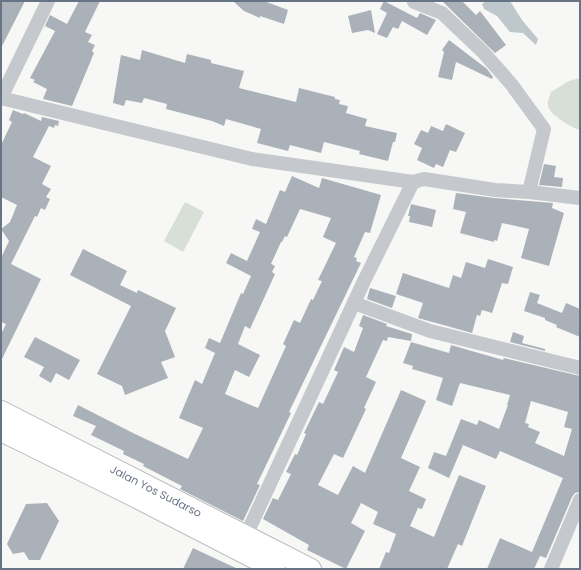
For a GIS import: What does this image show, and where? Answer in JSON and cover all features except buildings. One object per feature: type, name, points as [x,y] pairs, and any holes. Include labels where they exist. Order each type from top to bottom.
[{"type":"highway","name":"Jalan Yos Sudarso","points":[[1,411],[53,448]]},
{"type":"highway","name":"Jalan Yos Sudarso","points":[[1,431],[53,448],[135,488],[242,544],[311,569]]},
{"type":"highway","name":"Jalan Yos Sudarso","points":[[242,544],[274,569]]},
{"type":"street","points":[[48,1],[1,98],[252,159],[413,182],[424,179],[495,190],[580,198]]},
{"type":"street","points":[[414,2],[442,14],[483,52],[512,85],[544,129],[529,192]]},
{"type":"street","points":[[242,544],[354,303],[413,182]]},
{"type":"street","points":[[354,303],[430,331],[580,368]]},
{"type":"street","points":[[551,569],[580,500]]},
{"type":"shaded area","points":[[486,1],[510,1],[522,20],[538,39],[536,45],[523,33],[510,32],[497,16],[484,9],[482,4]]},
{"type":"shaded area","points":[[580,78],[580,130],[566,124],[556,116],[549,109],[548,100],[551,92],[569,81]]},
{"type":"shaded area","points":[[185,202],[204,212],[183,252],[164,241]]}]
